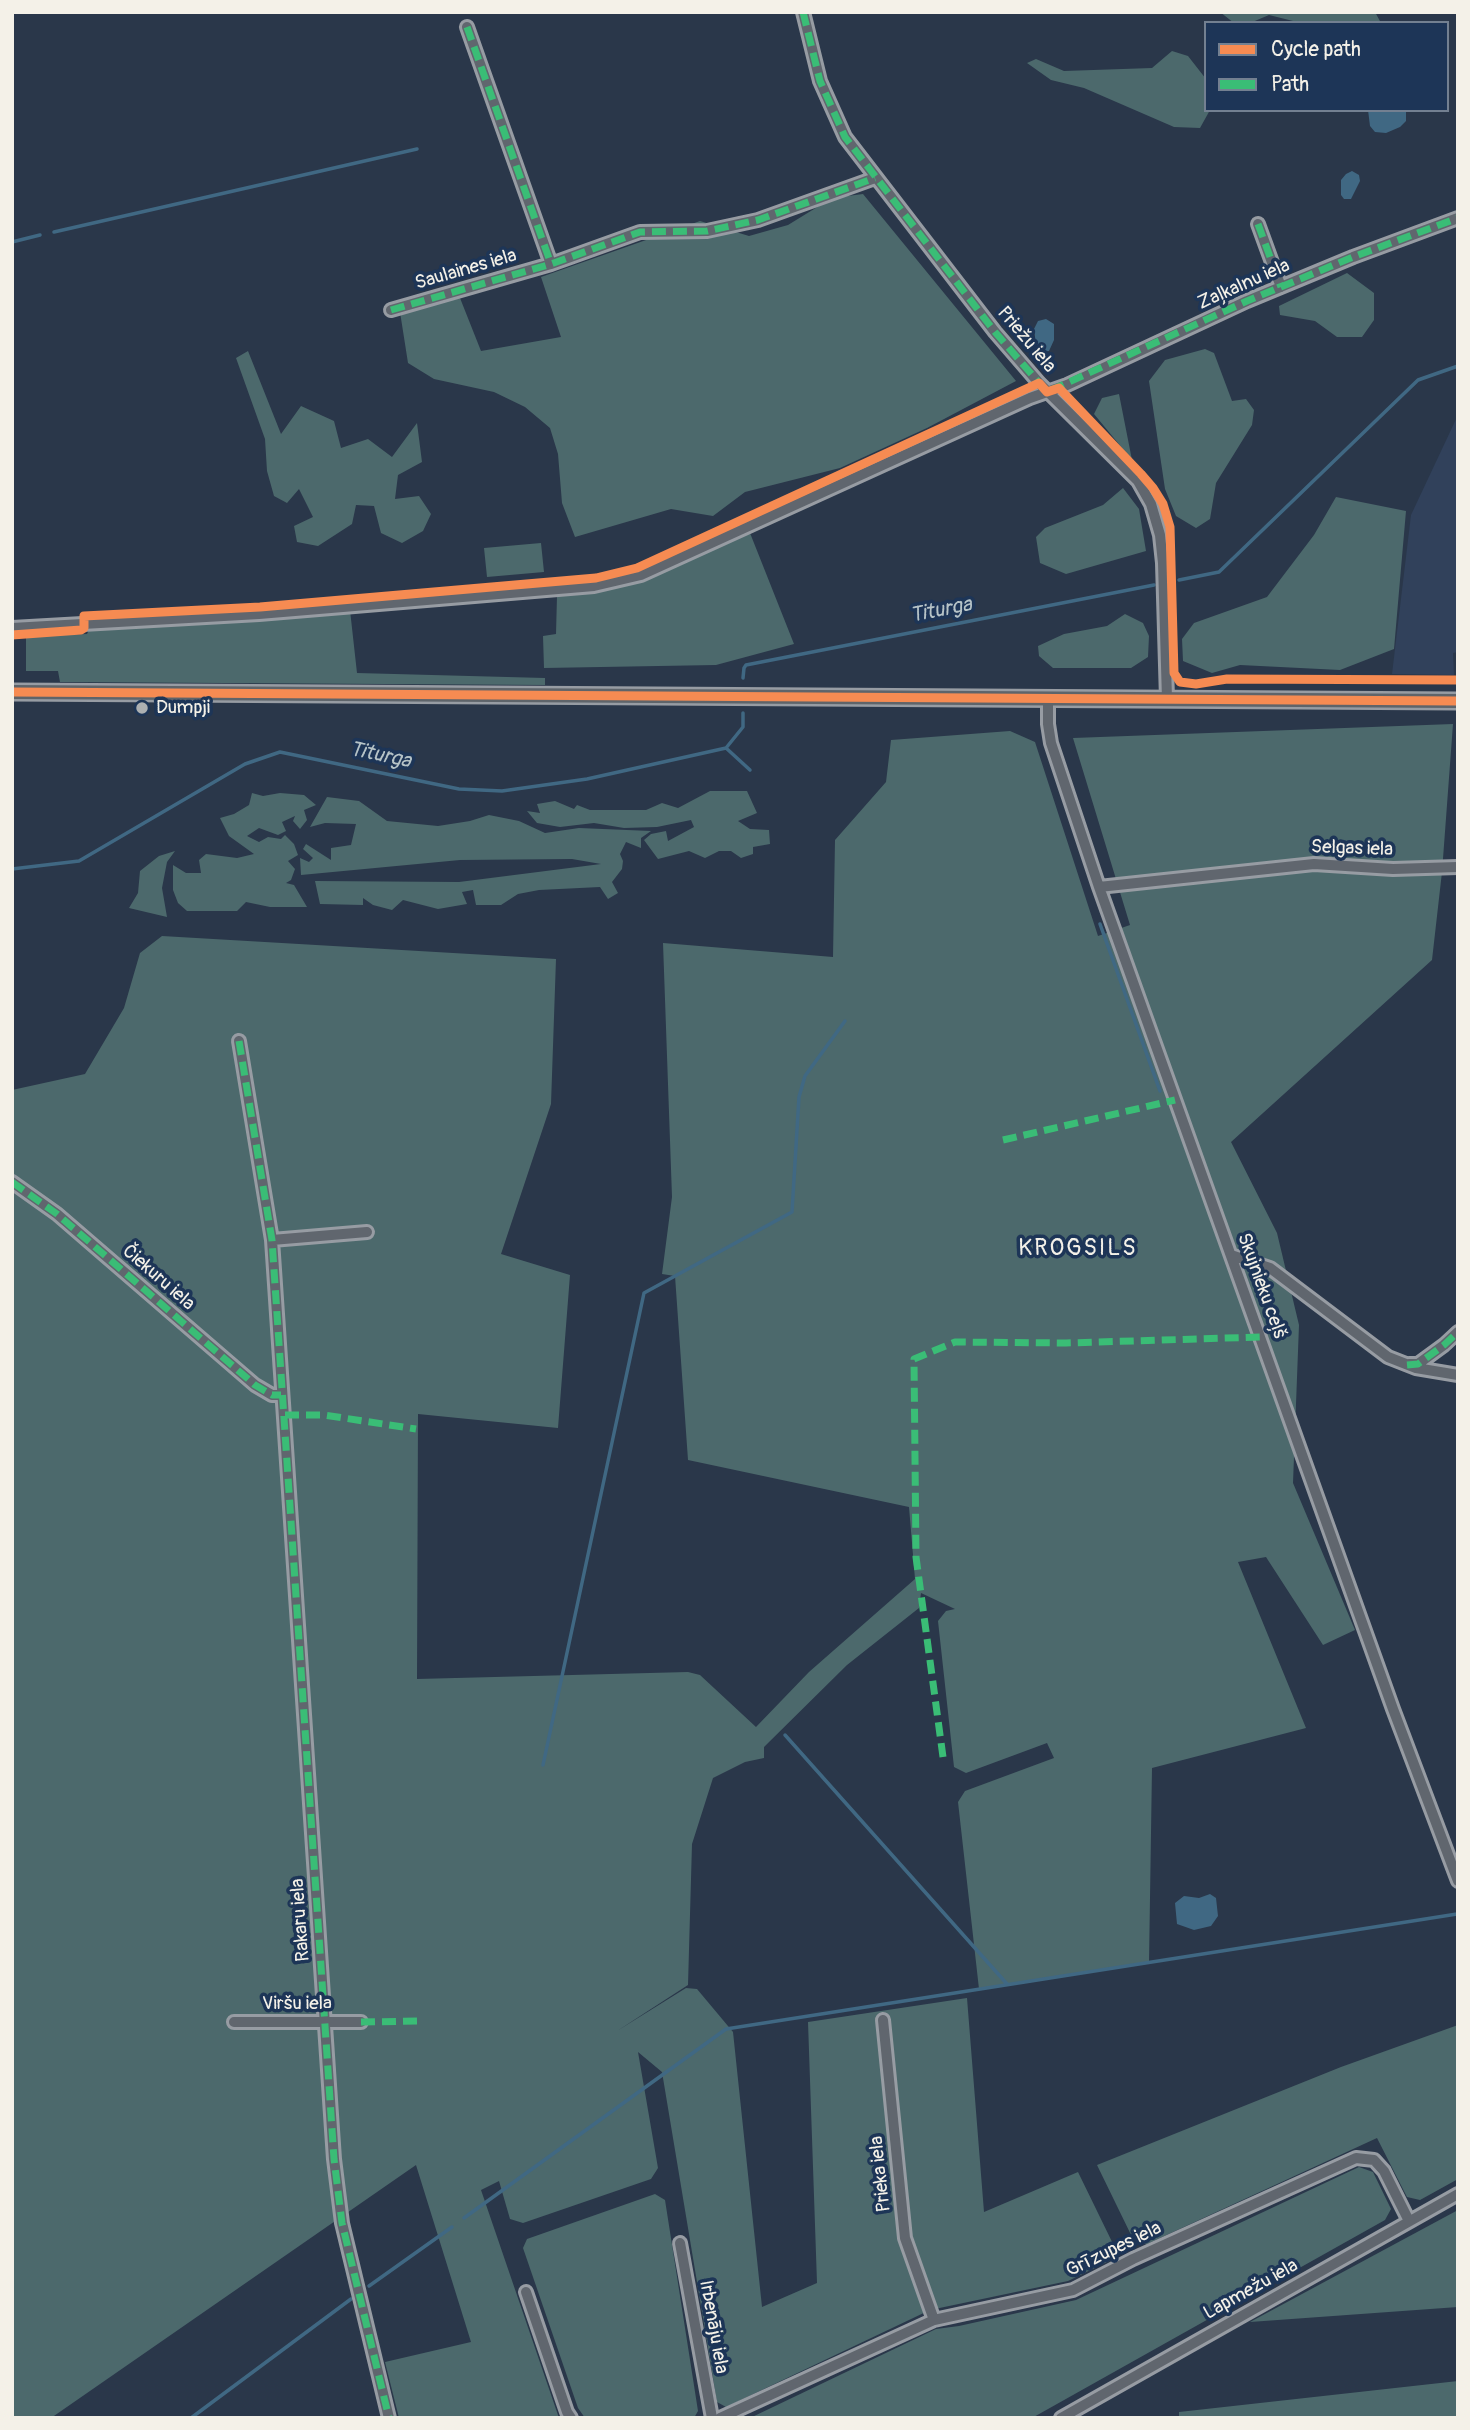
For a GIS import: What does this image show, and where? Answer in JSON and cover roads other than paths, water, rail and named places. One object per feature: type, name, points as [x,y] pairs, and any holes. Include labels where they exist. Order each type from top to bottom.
[{"type":"main road","points":[[12,692],[1458,701]]},
{"type":"street","name":"Priežu iela","points":[[803,12],[820,81],[845,136],[995,332],[1047,392],[1138,481],[1151,504],[1160,535],[1163,563],[1167,699]]},
{"type":"street","points":[[467,27],[551,264]]},
{"type":"street","name":"Saulaines iela","points":[[391,310],[551,264],[640,232],[707,231],[758,220],[875,178]]},
{"type":"street","name":"Zaļkalnu iela","points":[[12,628],[259,614],[594,586],[619,581],[664,566],[1030,398],[1280,288],[1353,257],[1458,218]]},
{"type":"street","points":[[1258,224],[1280,288]]},
{"type":"street","name":"Skujnieku ceļš","points":[[1048,699],[1051,743],[1099,887],[1393,1709],[1458,1881]]},
{"type":"street","name":"Selgas iela","points":[[1099,887],[1314,863],[1393,869],[1458,867]]},
{"type":"street","name":"Rakaru iela","points":[[239,1041],[272,1240],[334,2159],[341,2220],[389,2418]]},
{"type":"street","name":"Čiekuru iela","points":[[12,1182],[57,1214],[255,1385],[272,1395],[281,1395]]},
{"type":"street","points":[[272,1240],[367,1232]]},
{"type":"street","points":[[1231,1255],[1270,1268],[1388,1357],[1458,1375]]},
{"type":"street","points":[[1407,1364],[1418,1364],[1458,1332]]},
{"type":"street","name":"Prieka iela","points":[[883,2020],[905,2238],[934,2320]]},
{"type":"street","name":"Viršu iela","points":[[234,2022],[361,2022]]},
{"type":"street","name":"Grīzupes iela","points":[[720,2418],[934,2320],[1073,2290],[1133,2259],[1356,2158],[1374,2160],[1384,2171],[1409,2221]]},
{"type":"street","name":"Lapmežu iela","points":[[1061,2418],[1458,2193]]},
{"type":"street","name":"Irbenāju iela","points":[[680,2244],[712,2418]]},
{"type":"street","points":[[526,2292],[571,2418]]},
{"type":"waterway","points":[[54,232],[417,149]]},
{"type":"waterway","points":[[12,242],[40,235]]},
{"type":"waterway","name":"Titurga","points":[[1179,580],[1219,572],[1418,380],[1458,366]]},
{"type":"waterway","name":"Titurga","points":[[743,678],[746,665],[1154,585]]},
{"type":"waterway","name":"Titurga","points":[[12,869],[79,861],[245,764],[280,752],[459,789],[502,791],[587,779],[726,748],[743,727],[743,713]]},
{"type":"waterway","points":[[726,748],[750,770]]},
{"type":"waterway","points":[[1100,924],[1160,1091]]},
{"type":"waterway","points":[[543,1765],[644,1293],[792,1212],[799,1097],[805,1076],[845,1021]]},
{"type":"waterway","points":[[785,1735],[1007,1984]]},
{"type":"waterway","points":[[464,2218],[726,2029],[1457,1914]]},
{"type":"waterway","points":[[369,2286],[452,2227]]},
{"type":"waterway","points":[[191,2418],[351,2299]]},
{"type":"place","name":"Dumpji","points":[[142,708]]},
{"type":"district","name":"KROGSILS","points":[[1078,1249]]}]
